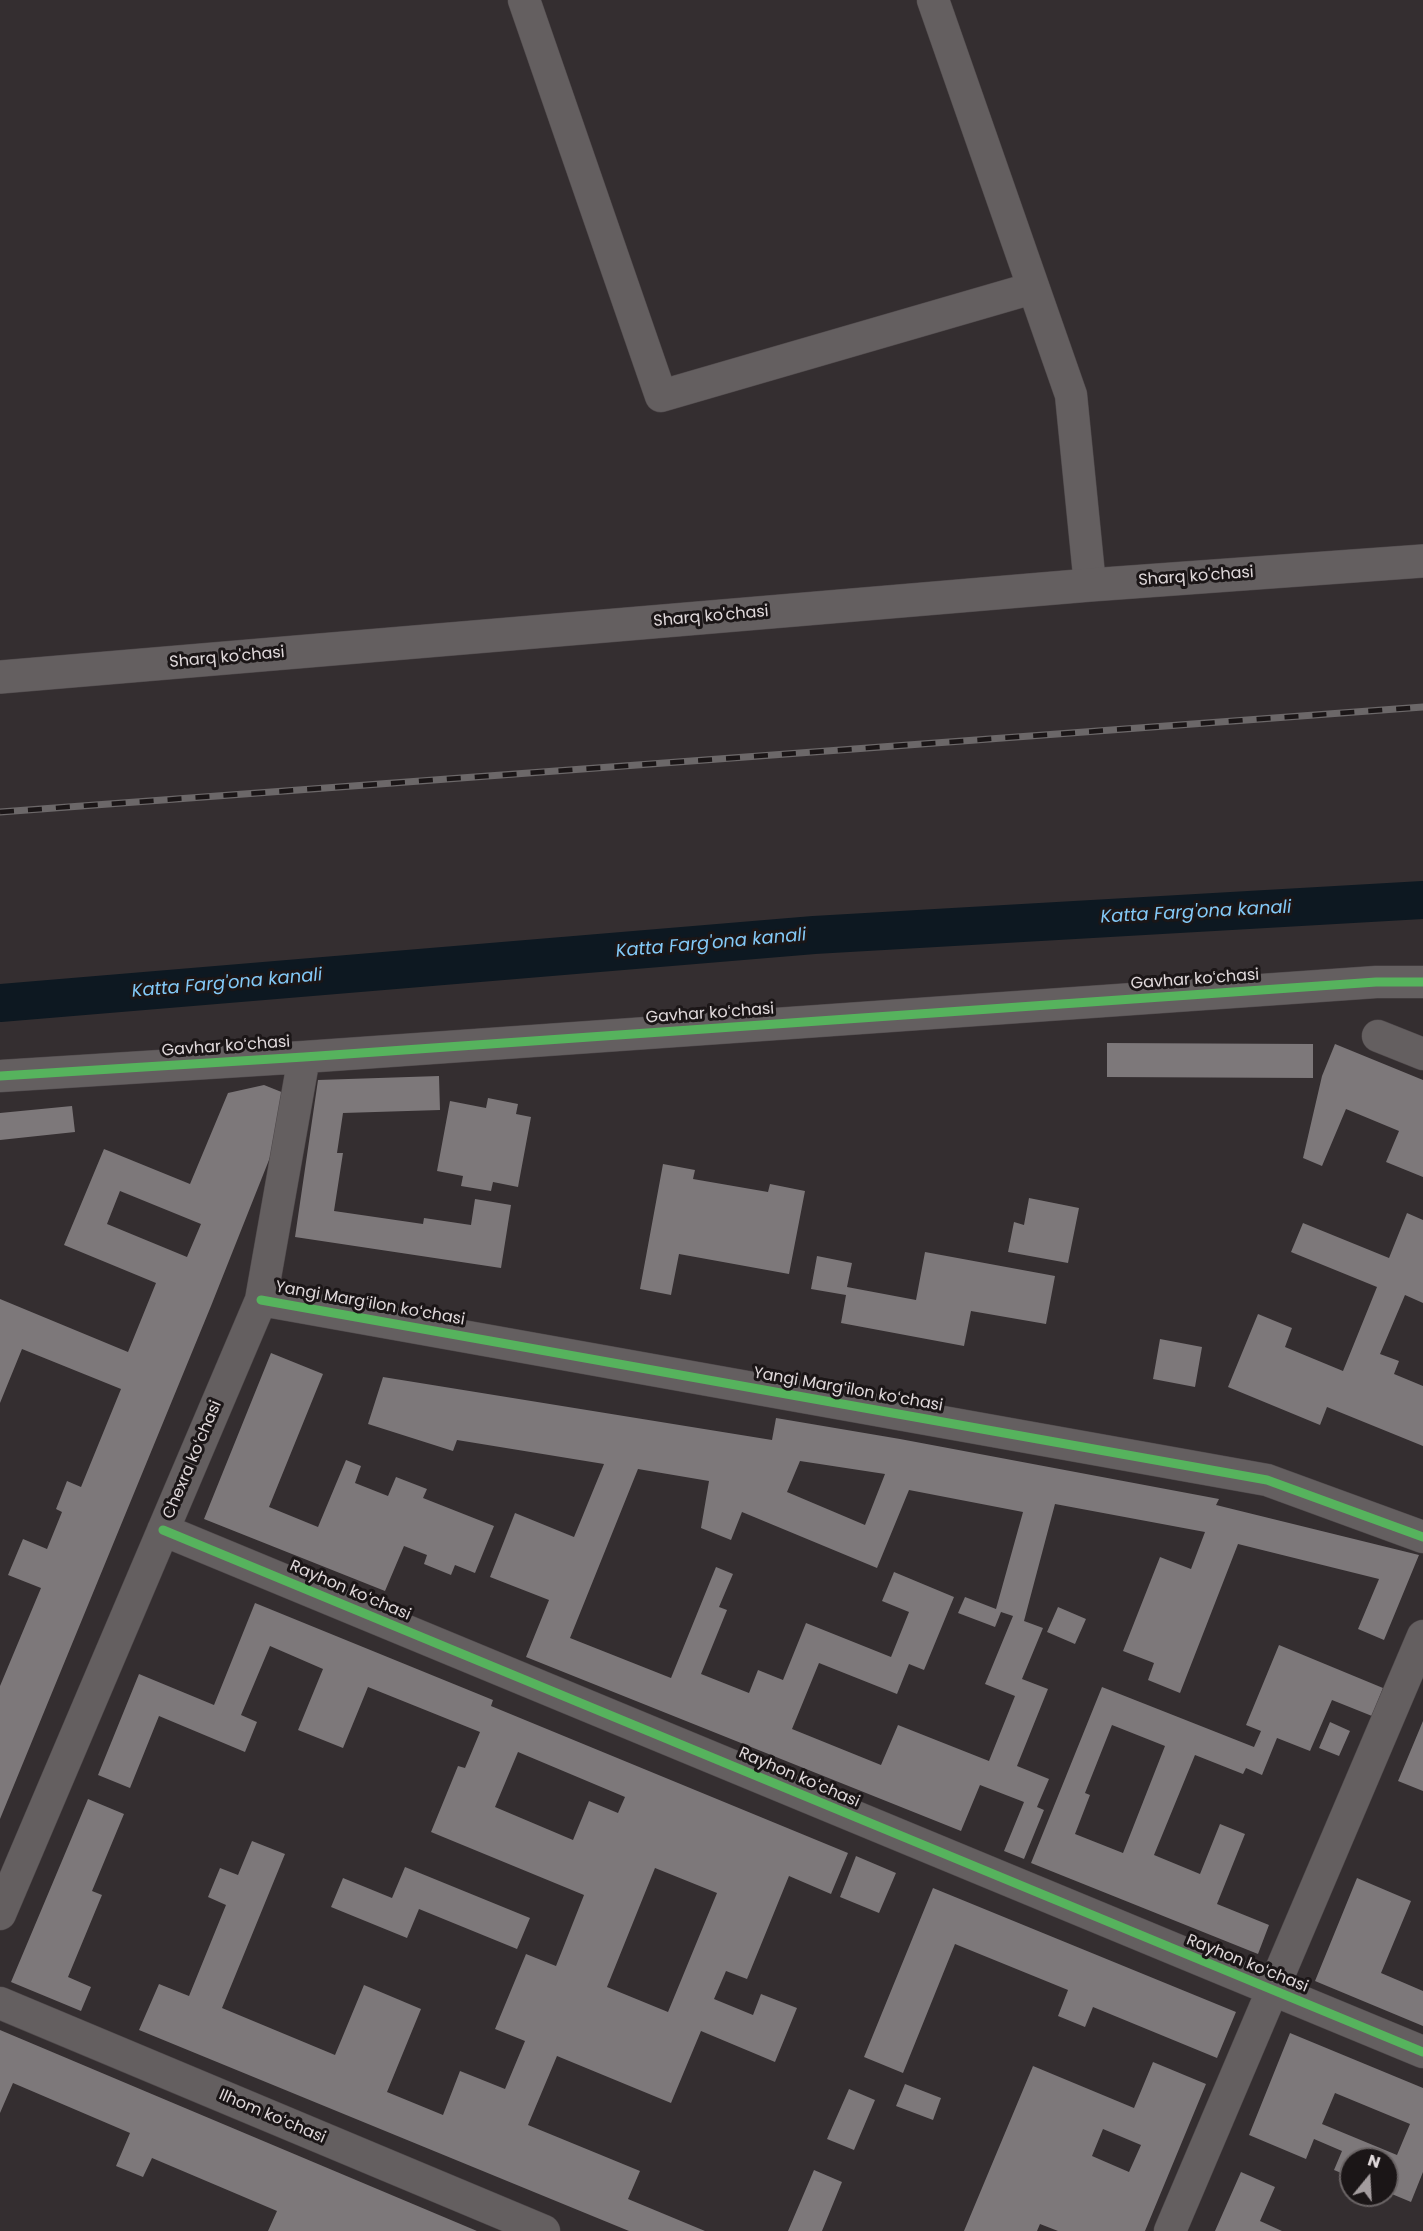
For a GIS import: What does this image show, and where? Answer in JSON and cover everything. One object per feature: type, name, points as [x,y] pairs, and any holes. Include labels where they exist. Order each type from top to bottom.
[{"type":"main road","name":"Sharq ko'chasi","points":[[0,677],[1090,585],[1423,561]]},
{"type":"street","points":[[524,0],[661,396],[1033,288]]},
{"type":"street","points":[[933,0],[1071,395],[1090,585]]},
{"type":"street","name":"Gavhar koʻchasi","points":[[0,1076],[1364,983],[1423,982]]},
{"type":"street","points":[[1378,1036],[1423,1054]]},
{"type":"street","name":"Chexra koʻchasi","points":[[0,1914],[261,1300],[303,1057]]},
{"type":"street","name":"Yangi Margʻilon koʻchasi","points":[[261,1300],[1267,1480],[1423,1537]]},
{"type":"street","name":"Rayhon koʻchasi","points":[[163,1530],[1423,2052]]},
{"type":"street","points":[[1170,2231],[1423,1636]]},
{"type":"street","name":"Ilhom koʻchasi","points":[[0,2003],[544,2231]]},
{"type":"building","points":[[1107,1043],[1313,1044],[1313,1078],[1107,1077]]},
{"type":"building","points":[[1335,1044],[1423,1080],[1423,1177],[1386,1162],[1399,1131],[1346,1109],[1322,1166],[1303,1158],[1322,1076]]},
{"type":"building","points":[[439,1076],[440,1110],[343,1113],[337,1153],[343,1153],[334,1211],[423,1224],[424,1218],[471,1225],[475,1199],[511,1205],[501,1268],[295,1237],[318,1080]]},
{"type":"building","points":[[264,1085],[294,1097],[211,1306],[0,1819],[0,1686],[41,1588],[8,1575],[23,1539],[47,1549],[62,1512],[56,1509],[67,1481],[81,1487],[121,1389],[22,1349],[0,1403],[0,1299],[128,1352],[156,1283],[64,1245],[104,1149],[190,1184],[228,1093]],"holes":[[[120,1191],[201,1224],[187,1257],[107,1224]]]},
{"type":"building","points":[[488,1098],[518,1104],[516,1114],[531,1117],[518,1187],[493,1182],[491,1191],[461,1186],[463,1176],[437,1171],[450,1101],[486,1108]]},
{"type":"building","points":[[72,1106],[75,1132],[0,1140],[0,1113]]},
{"type":"building","points":[[663,1164],[695,1170],[693,1179],[768,1192],[770,1184],[805,1191],[789,1274],[679,1254],[671,1295],[640,1289]]},
{"type":"building","points":[[1029,1198],[1079,1208],[1068,1263],[1008,1252],[1014,1222],[1024,1225]]},
{"type":"building","points":[[1407,1213],[1423,1220],[1423,1303],[1405,1295],[1380,1354],[1399,1361],[1394,1374],[1423,1386],[1423,1446],[1327,1407],[1320,1425],[1228,1387],[1258,1314],[1292,1328],[1285,1347],[1343,1371],[1377,1287],[1291,1252],[1303,1223],[1389,1258]]},
{"type":"building","points":[[925,1252],[1055,1276],[1046,1324],[971,1311],[964,1346],[841,1323],[846,1295],[811,1289],[817,1256],[852,1263],[847,1287],[916,1300]]},
{"type":"building","points":[[1160,1339],[1202,1347],[1195,1387],[1153,1379]]},
{"type":"building","points":[[271,1353],[323,1374],[269,1507],[318,1527],[346,1460],[361,1466],[355,1483],[388,1496],[396,1477],[427,1489],[423,1498],[494,1526],[475,1573],[455,1565],[451,1575],[424,1564],[427,1555],[404,1546],[385,1591],[204,1519]]},
{"type":"building","points":[[383,1377],[772,1440],[776,1418],[1219,1499],[1216,1505],[1419,1555],[1384,1640],[1358,1629],[1379,1579],[1238,1544],[1180,1693],[1148,1680],[1154,1663],[1123,1651],[1160,1557],[1191,1569],[1205,1532],[1055,1504],[1024,1621],[1043,1628],[1022,1679],[1048,1689],[1017,1766],[1049,1779],[1037,1807],[1044,1810],[1024,1859],[1004,1851],[1024,1802],[980,1785],[961,1831],[526,1657],[549,1600],[490,1577],[515,1513],[574,1537],[604,1464],[457,1440],[453,1451],[368,1424]],"holes":[[[800,1461],[885,1474],[865,1525],[787,1492]],[[638,1469],[709,1481],[701,1528],[731,1540],[742,1512],[877,1568],[909,1490],[1023,1512],[996,1609],[965,1597],[958,1613],[995,1627],[1001,1612],[1013,1616],[985,1684],[1015,1696],[989,1761],[898,1725],[881,1765],[792,1729],[819,1663],[897,1694],[909,1664],[924,1670],[954,1597],[894,1572],[882,1601],[909,1612],[891,1657],[806,1623],[783,1680],[758,1670],[749,1693],[701,1674],[727,1610],[719,1607],[733,1574],[716,1567],[671,1678],[570,1638]]]},
{"type":"building","points":[[255,1603],[493,1700],[491,1706],[848,1853],[831,1894],[789,1876],[747,1979],[726,1971],[714,1999],[753,2015],[761,1994],[797,2008],[775,2062],[701,2031],[671,2103],[557,2056],[528,2125],[640,2171],[628,2199],[705,2231],[629,2231],[139,2030],[159,1984],[189,1996],[226,1905],[208,1897],[220,1868],[238,1875],[252,1841],[285,1854],[222,2008],[335,2055],[364,1985],[421,2009],[387,2092],[443,2115],[460,2071],[505,2089],[525,2041],[495,2029],[526,1954],[556,1966],[584,1895],[431,1832],[458,1766],[465,1768],[480,1732],[368,1687],[343,1748],[298,1730],[323,1669],[270,1646],[241,1715],[257,1722],[245,1752],[159,1716],[130,1788],[98,1775],[139,1674],[214,1705]],"holes":[[[518,1752],[625,1797],[618,1813],[589,1801],[573,1840],[495,1807]],[[655,1868],[717,1893],[668,2012],[607,1987]]]},
{"type":"building","points":[[1058,1607],[1086,1619],[1075,1644],[1047,1632]]},
{"type":"building","points":[[1279,1645],[1383,1688],[1372,1716],[1332,1700],[1310,1751],[1277,1738],[1262,1775],[1246,1768],[1243,1774],[1195,1755],[1154,1855],[1200,1874],[1220,1824],[1245,1834],[1217,1904],[1269,1925],[1258,1954],[1031,1863],[1102,1687],[1254,1747],[1261,1731],[1246,1725]],"holes":[[[1112,1725],[1165,1746],[1123,1853],[1075,1834],[1090,1795],[1085,1793]]]},
{"type":"building","points":[[1423,1721],[1423,1791],[1398,1781]]},
{"type":"building","points":[[1330,1722],[1350,1731],[1339,1756],[1319,1748]]},
{"type":"building","points":[[88,1799],[124,1814],[92,1891],[102,1895],[68,1977],[91,1987],[81,2011],[11,1982]]},
{"type":"building","points":[[856,1856],[896,1873],[879,1913],[840,1897]]},
{"type":"building","points":[[405,1867],[530,1918],[517,1949],[419,1909],[407,1938],[331,1907],[343,1878],[392,1898]]},
{"type":"building","points":[[1357,1878],[1411,1901],[1381,1973],[1423,1991],[1423,2026],[1315,1981]]},
{"type":"building","points":[[933,1888],[1236,2012],[1217,2058],[1093,2007],[1085,2027],[1058,2016],[1068,1990],[955,1944],[903,2073],[864,2057]]},
{"type":"building","points":[[0,2030],[477,2231],[268,2231],[277,2211],[152,2158],[143,2177],[116,2166],[130,2133],[13,2083],[0,2113]]},
{"type":"building","points":[[1290,2033],[1423,2088],[1423,2172],[1411,2202],[1399,2197],[1399,2150],[1410,2124],[1335,2093],[1322,2124],[1378,2147],[1339,2147],[1339,2150],[1314,2139],[1306,2159],[1249,2135]]},
{"type":"building","points":[[1153,2062],[1206,2084],[1145,2231],[1058,2231],[1040,2224],[1037,2231],[964,2231],[1033,2066],[1134,2108]],"holes":[[[1103,2129],[1141,2145],[1129,2172],[1092,2156]]]},
{"type":"building","points":[[905,2084],[941,2098],[933,2120],[896,2106]]},
{"type":"building","points":[[849,2089],[875,2100],[854,2150],[827,2139]]},
{"type":"building","points":[[1339,2158],[1339,2172],[1334,2170]]},
{"type":"building","points":[[814,2170],[842,2182],[822,2231],[788,2231]]},
{"type":"building","points":[[1241,2172],[1275,2187],[1260,2221],[1282,2231],[1215,2231]]},
{"type":"waterway","name":"Katta Farg'ona kanali","points":[[0,1003],[814,935],[1423,900]]},
{"type":"railway","points":[[0,812],[1423,707]]},
{"type":"cycle path","points":[[0,1076],[1376,982],[1423,982]]},
{"type":"cycle path","points":[[261,1300],[1267,1480],[1423,1537]]},
{"type":"cycle path","points":[[163,1530],[1423,2052]]}]
